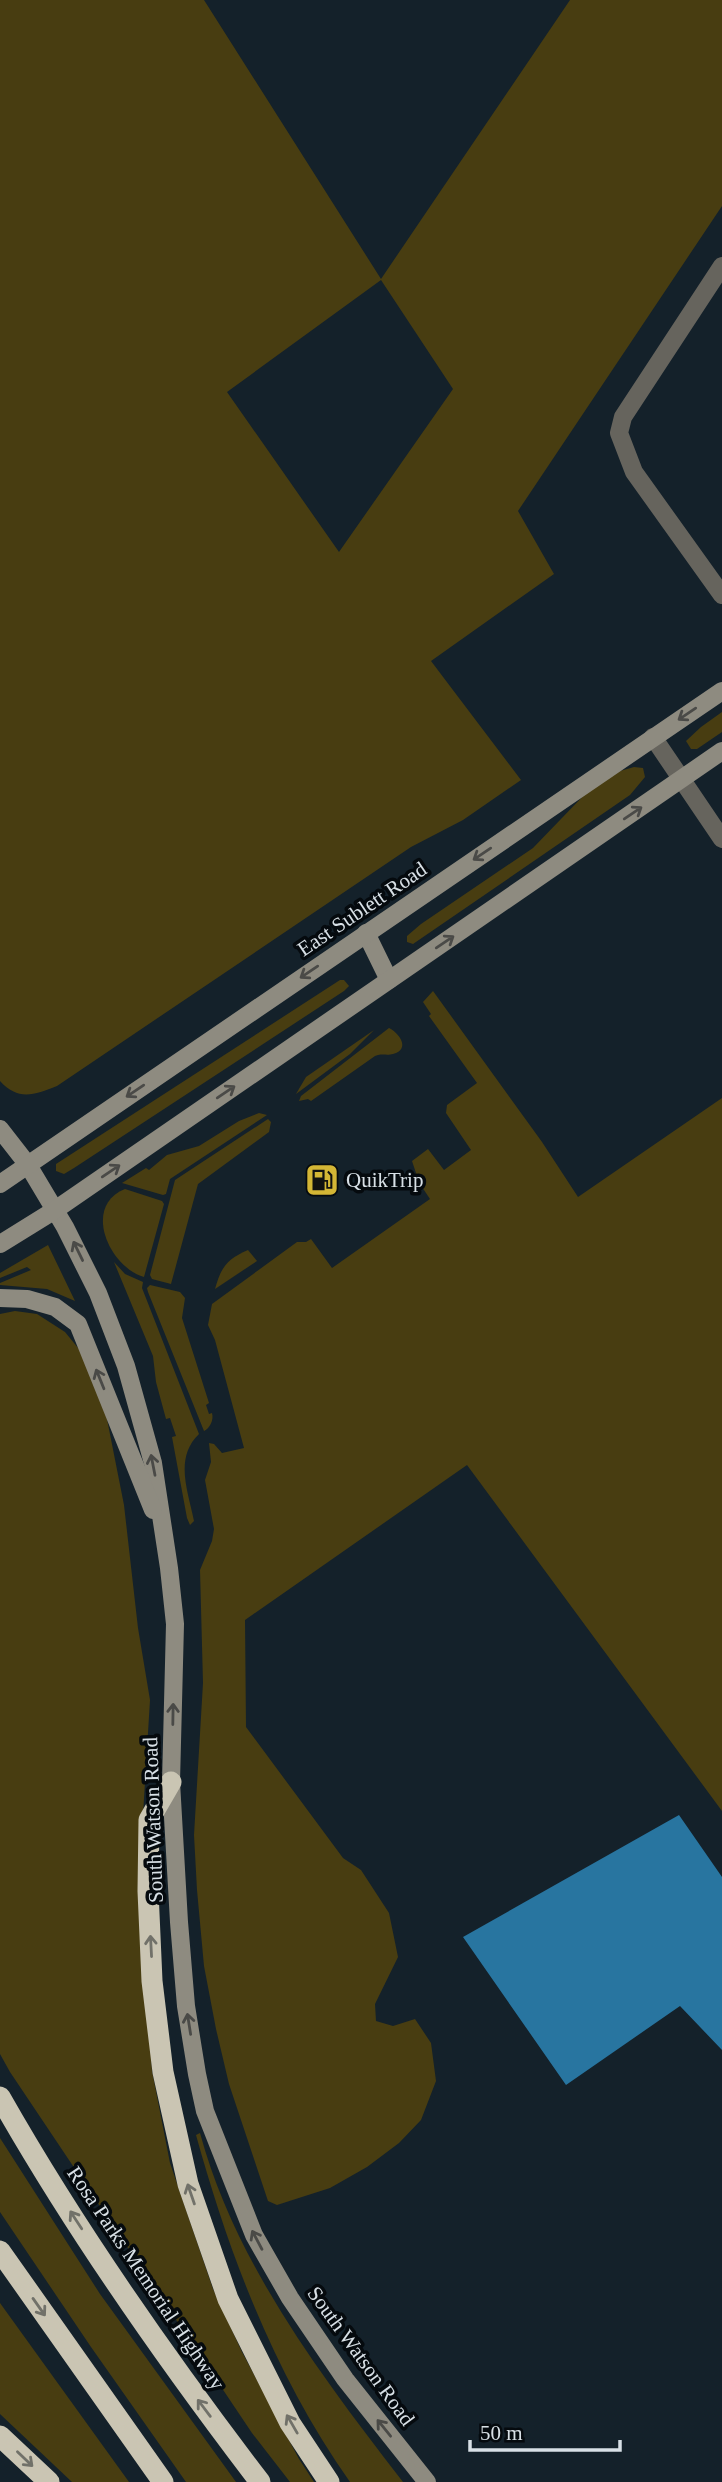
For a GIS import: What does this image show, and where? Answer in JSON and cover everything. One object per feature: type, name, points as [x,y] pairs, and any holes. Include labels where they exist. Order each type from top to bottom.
[{"type":"highway","points":[[171,1782],[149,1820],[148,1891],[152,1981],[163,2072],[182,2159],[188,2184],[228,2299],[290,2423],[328,2482]]},
{"type":"highway","name":"Rosa Parks Memorial Highway","points":[[0,2097],[31,2151],[179,2375],[260,2482]]},
{"type":"highway","points":[[0,2251],[163,2482]]},
{"type":"highway","points":[[0,2435],[49,2482]]},
{"type":"main road","name":"East Sublett Road","points":[[0,1184],[722,691]]},
{"type":"main road","points":[[0,1244],[55,1210],[722,751]]},
{"type":"main road","points":[[366,933],[389,980]]},
{"type":"main road","name":"South Watson Road","points":[[0,1129],[27,1165],[55,1210],[98,1293],[126,1366],[153,1463],[175,1624],[171,1782],[186,2006],[202,2099],[254,2235],[290,2298],[345,2379],[426,2482]]},
{"type":"main road","points":[[0,1298],[27,1299],[55,1307],[78,1324],[162,1533]]},
{"type":"street","points":[[722,266],[623,417],[619,432],[634,472],[722,594]]},
{"type":"street","points":[[653,737],[722,839]]},
{"type":"shaded area","points":[[0,0],[204,0],[381,279],[570,0],[722,0],[722,206],[518,511],[554,574],[431,661],[521,780],[463,820],[411,847],[57,1086],[41,1092],[20,1094],[0,1081]],"holes":[[[381,280],[453,389],[339,552],[227,392]]]},
{"type":"shaded area","points":[[722,712],[722,732],[697,749],[691,749],[686,741]]},
{"type":"shaded area","points":[[634,767],[643,768],[645,777],[630,795],[413,944],[407,942],[407,936],[421,924],[533,848],[588,791],[620,771]]},
{"type":"shaded area","points":[[340,980],[344,980],[349,986],[344,991],[74,1168],[64,1174],[56,1171],[56,1164]]},
{"type":"shaded area","points":[[433,991],[542,1142],[578,1197],[722,1098],[722,1811],[467,1465],[245,1620],[246,1727],[343,1858],[361,1870],[389,1913],[398,1957],[375,2004],[376,2021],[393,2026],[415,2019],[431,2043],[436,2081],[421,2120],[399,2143],[367,2167],[330,2188],[277,2205],[268,2201],[229,2084],[204,1966],[197,1890],[194,1835],[203,1683],[200,1570],[214,1529],[205,1480],[211,1462],[209,1443],[214,1444],[222,1453],[244,1448],[215,1340],[208,1325],[212,1304],[297,1242],[311,1239],[332,1268],[430,1199],[414,1175],[416,1173],[412,1161],[428,1149],[444,1170],[471,1150],[446,1113],[447,1105],[477,1083],[429,1016],[431,1014],[423,1002]]},
{"type":"shaded area","points":[[389,1028],[402,1041],[398,1052],[375,1056],[311,1101],[299,1101],[301,1096]]},
{"type":"shaded area","points":[[374,1030],[350,1054],[296,1094],[306,1077]]},
{"type":"shaded area","points":[[259,1113],[267,1115],[170,1179],[166,1194],[122,1183],[146,1168],[149,1170],[167,1155],[199,1146],[239,1121]]},
{"type":"shaded area","points":[[268,1119],[271,1122],[269,1132],[198,1184],[171,1284],[152,1279],[150,1275],[175,1180]]},
{"type":"shaded area","points":[[125,1189],[164,1204],[144,1277],[131,1271],[120,1261],[105,1236],[105,1209],[112,1197]]},
{"type":"shaded area","points":[[48,1245],[75,1301],[47,1289],[0,1285],[31,1270],[27,1267],[0,1278],[0,1273]]},
{"type":"shaded area","points":[[248,1250],[257,1261],[215,1289],[226,1265]]},
{"type":"shaded area","points":[[114,1262],[125,1274],[143,1282],[142,1288],[199,1434],[191,1443],[185,1464],[186,1487],[194,1521],[190,1525],[172,1437],[176,1436],[170,1418],[166,1419],[156,1382],[153,1356]]},
{"type":"shaded area","points":[[150,1285],[180,1292],[185,1298],[182,1318],[209,1403],[206,1405],[209,1414],[212,1413],[211,1424],[204,1431],[148,1292]]},
{"type":"shaded area","points":[[15,1311],[37,1314],[65,1332],[83,1354],[106,1414],[124,1505],[138,1628],[150,1700],[140,1864],[152,2071],[170,2163],[213,2289],[242,2352],[314,2482],[290,2482],[252,2433],[0,2054],[0,1314]]},
{"type":"shaded area","points":[[200,2133],[215,2181],[258,2273],[312,2360],[403,2482],[350,2482],[300,2401],[240,2271],[209,2181],[196,2135]]},
{"type":"shaded area","points":[[0,2138],[100,2294],[236,2482],[186,2482],[91,2347],[0,2212]]},
{"type":"shaded area","points":[[0,2303],[129,2482],[72,2482],[0,2414]]},
{"type":"water","points":[[679,1815],[722,1877],[722,2050],[680,2006],[566,2085],[463,1937]]},
{"type":"place","name":"QuikTrip","points":[[322,1180]]}]
